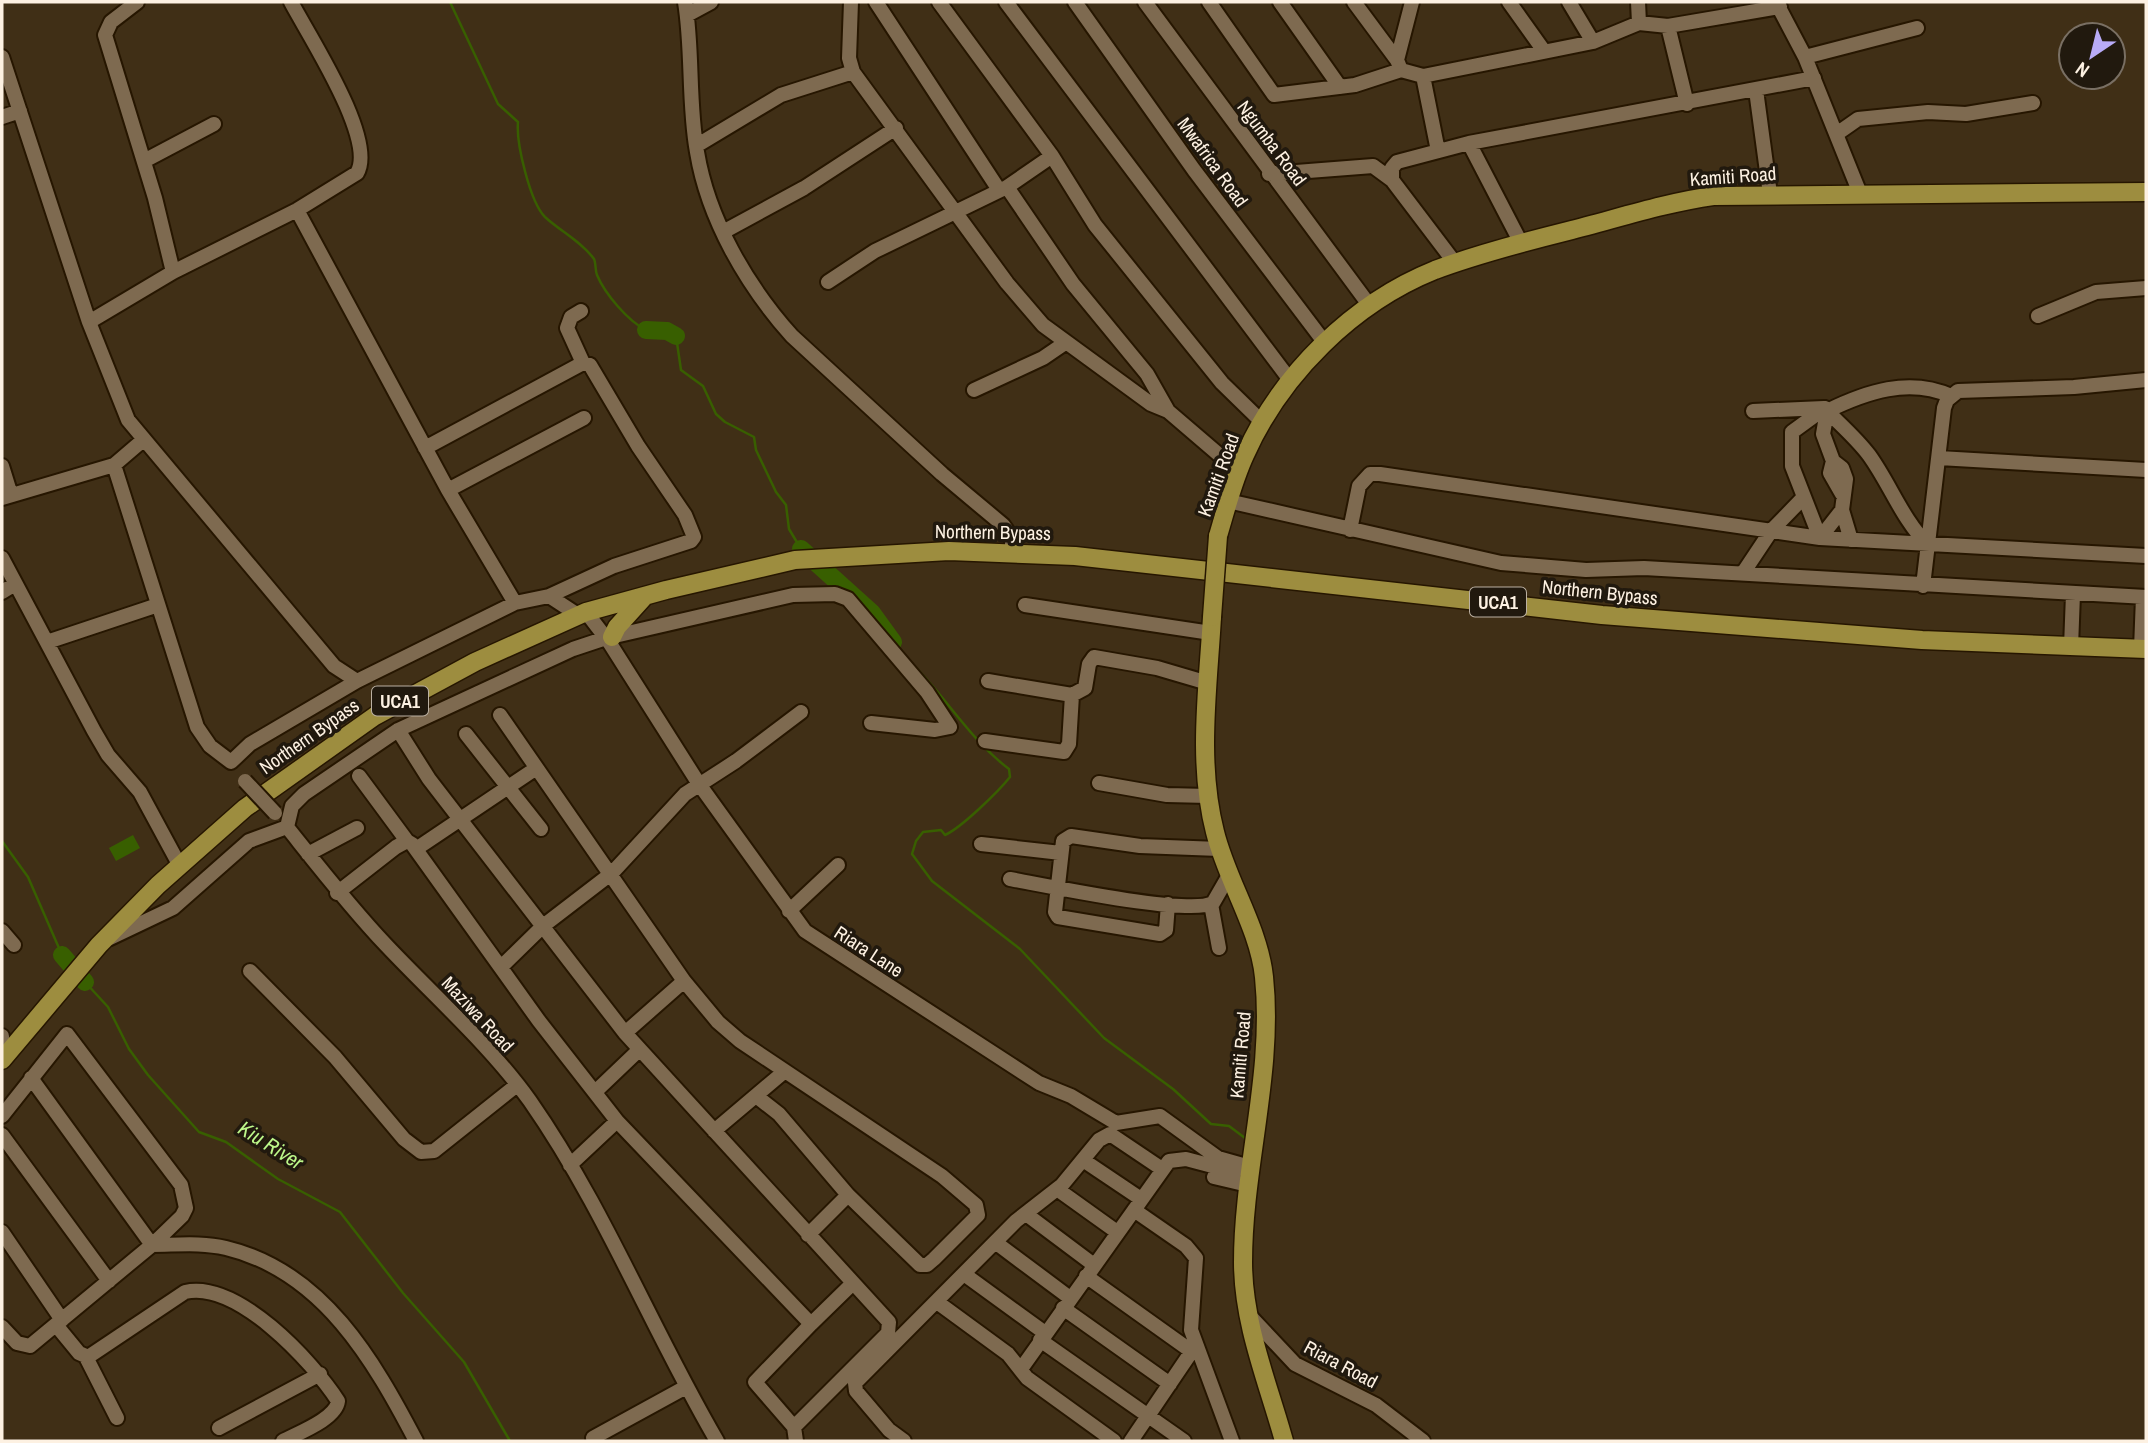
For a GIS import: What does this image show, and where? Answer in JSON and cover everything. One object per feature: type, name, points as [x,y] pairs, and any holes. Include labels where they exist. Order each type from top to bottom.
[{"type":"main road","name":"Kamiti Road","points":[[1284,1441],[1247,1313],[1242,1262],[1262,1070],[1264,976],[1260,956],[1219,849],[1208,796],[1205,745],[1218,536],[1238,471],[1262,422],[1290,380],[1325,343],[1370,306],[1412,282],[1455,263],[1521,243],[1688,200],[1770,194],[1861,196],[2146,192]]},
{"type":"main road","name":"Northern Bypass","points":[[2,1060],[102,942],[180,866],[282,779],[375,716],[475,662],[582,614],[795,560],[949,551],[1142,561],[1602,615],[1922,640],[2143,649]]},
{"type":"main road","points":[[609,637],[645,596]]},
{"type":"street","points":[[136,2],[111,22],[105,35],[144,161],[173,272]]},
{"type":"street","points":[[89,322],[173,272],[297,210],[357,173],[363,151],[354,121],[291,2]]},
{"type":"street","points":[[711,2],[686,8],[696,146],[706,191],[723,232],[775,317],[792,336],[942,474],[1003,525],[1012,538],[1012,553]]},
{"type":"street","points":[[851,2],[849,58],[853,72],[897,128],[1007,283],[1043,325],[1065,343],[1151,404],[1168,411],[1238,471]]},
{"type":"street","points":[[876,2],[1003,189],[1073,284],[1147,374],[1168,411]]},
{"type":"street","points":[[939,2],[1052,156],[1095,225],[1222,383],[1262,422]]},
{"type":"street","points":[[1006,2],[1290,380]]},
{"type":"street","name":"Mwafrica Road","points":[[1075,2],[1194,170],[1325,343]]},
{"type":"street","name":"Ngumba Road","points":[[1145,2],[1269,174],[1370,306]]},
{"type":"street","points":[[1209,2],[1274,95],[1340,87],[1399,65]]},
{"type":"street","points":[[1280,2],[1340,87]]},
{"type":"street","points":[[1354,2],[1399,65],[1423,76],[1593,42],[1639,23],[1668,26],[1778,4],[1805,57],[1838,133],[1861,196]]},
{"type":"street","points":[[1399,65],[1412,2]]},
{"type":"street","points":[[1509,2],[1544,51]]},
{"type":"street","points":[[1569,2],[1593,42]]},
{"type":"street","points":[[1638,2],[1639,23]]},
{"type":"street","points":[[1668,26],[1687,104]]},
{"type":"street","points":[[1805,57],[1916,28]]},
{"type":"street","points":[[2,57],[89,322],[128,420],[142,441],[334,666],[357,681]]},
{"type":"street","points":[[696,146],[781,94],[853,72]]},
{"type":"street","points":[[1423,76],[1438,151]]},
{"type":"street","points":[[1392,180],[1392,168],[1397,162],[1469,143],[1814,78]]},
{"type":"street","points":[[1756,90],[1770,194]]},
{"type":"street","points":[[1838,133],[1858,119],[1928,111],[1966,114],[2033,103]]},
{"type":"street","points":[[2,117],[20,111]]},
{"type":"street","points":[[144,161],[214,124]]},
{"type":"street","points":[[723,232],[804,188],[897,128]]},
{"type":"street","points":[[1469,143],[1521,243]]},
{"type":"street","points":[[828,282],[875,251],[1003,189],[1052,156]]},
{"type":"street","points":[[1269,174],[1369,165],[1392,180],[1455,263]]},
{"type":"street","points":[[297,210],[448,490],[515,603]]},
{"type":"street","points":[[2038,316],[2096,292],[2146,288]]},
{"type":"street","points":[[581,311],[571,317],[567,328],[583,363]]},
{"type":"street","points":[[974,390],[1043,358],[1065,343]]},
{"type":"street","points":[[231,762],[250,744],[357,681],[515,603],[553,598],[614,566],[691,541],[694,537],[685,515],[590,365],[583,363],[425,448]]},
{"type":"street","points":[[1923,586],[1944,408],[1951,396],[1958,391],[2074,387],[2146,380]]},
{"type":"street","points":[[1820,538],[1792,466],[1790,436],[1799,426],[1826,410],[1879,390],[1925,387],[1951,396]]},
{"type":"street","points":[[1826,410],[1823,434],[1833,461],[1842,468],[1846,479],[1842,510],[1852,540]]},
{"type":"street","points":[[1753,411],[1826,410],[1867,453],[1897,498],[1910,527],[1928,545]]},
{"type":"street","points":[[448,490],[584,418]]},
{"type":"street","points":[[2,466],[6,497],[114,465],[142,441]]},
{"type":"street","points":[[1939,458],[2146,470]]},
{"type":"street","name":"Maziwa Road","points":[[114,465],[197,727],[210,746],[231,762],[275,813],[337,892],[517,1085],[570,1165],[717,1441]]},
{"type":"street","points":[[1350,530],[1359,486],[1370,474],[1380,474],[1820,538],[2146,556]]},
{"type":"street","points":[[1744,573],[1771,531],[1804,497]]},
{"type":"street","points":[[1228,501],[1501,563],[1586,570],[1644,568],[1744,573],[1923,586],[2145,597],[2143,649]]},
{"type":"street","points":[[1820,538],[1842,510]]},
{"type":"street","points":[[2,558],[94,731],[108,755],[140,792],[180,866]]},
{"type":"street","points":[[2,592],[15,584]]},
{"type":"street","points":[[2071,647],[2073,594]]},
{"type":"street","points":[[102,942],[173,908],[250,841],[286,827],[292,806],[304,794],[398,730],[573,649],[609,637],[793,595],[843,595],[899,658],[950,727],[935,730],[871,723]]},
{"type":"street","points":[[553,598],[561,623]]},
{"type":"street","name":"Riara Lane","points":[[553,598],[582,614],[609,637],[699,784],[789,911],[811,936],[1027,1076],[1071,1096],[1116,1123],[1153,1114],[1160,1116],[1218,1158],[1249,1175]]},
{"type":"street","points":[[47,642],[158,605]]},
{"type":"street","points":[[1025,605],[1212,625]]},
{"type":"street","points":[[988,681],[1072,695],[1085,688],[1089,664],[1094,657],[1157,668],[1208,682]]},
{"type":"street","points":[[985,741],[1064,752],[1069,744],[1072,695]]},
{"type":"street","points":[[500,967],[543,926],[612,873],[685,794],[736,761],[801,712]]},
{"type":"street","points":[[500,715],[535,769],[612,873],[684,981],[718,1022],[785,1071],[942,1176],[979,1211],[934,1259],[922,1266],[848,1195],[779,1114],[756,1096]]},
{"type":"street","points":[[398,730],[460,819],[639,1050],[889,1322],[888,1333],[795,1434],[755,1382],[853,1283]]},
{"type":"street","points":[[466,734],[541,830]]},
{"type":"street","points":[[337,892],[411,845],[460,819],[535,769]]},
{"type":"street","points":[[359,776],[617,1121],[811,1324]]},
{"type":"street","points":[[1098,783],[1167,795],[1208,796]]},
{"type":"street","points":[[308,853],[357,828]]},
{"type":"street","points":[[1168,904],[1166,930],[1162,933],[1067,921],[1056,915],[1063,841],[1071,836],[1140,846],[1219,849]]},
{"type":"street","points":[[981,844],[1061,853]]},
{"type":"street","points":[[789,911],[838,865]]},
{"type":"street","points":[[1219,948],[1211,904],[1228,877]]},
{"type":"street","points":[[1010,879],[1168,904],[1211,904]]},
{"type":"street","points":[[2,931],[14,945]]},
{"type":"street","points":[[250,971],[335,1057],[404,1139],[421,1152],[434,1152],[517,1085]]},
{"type":"street","points":[[625,1033],[684,981]]},
{"type":"street","points":[[2,1116],[67,1034],[181,1185],[186,1208],[152,1245],[30,1346],[24,1346],[2,1328]]},
{"type":"street","points":[[595,1093],[639,1050]]},
{"type":"street","points":[[714,1131],[785,1071]]},
{"type":"street","points":[[31,1078],[152,1245]]},
{"type":"street","points":[[570,1165],[617,1121]]},
{"type":"street","points":[[904,1441],[889,1430],[853,1387],[995,1242],[1057,1189],[1099,1140],[1110,1134],[1162,1169]]},
{"type":"street","points":[[2,1135],[109,1280]]},
{"type":"street","points":[[1021,1369],[1171,1160],[1186,1159],[1249,1175]]},
{"type":"street","points":[[1083,1160],[1186,1245],[1196,1258],[1189,1320],[1194,1348],[1232,1441]]},
{"type":"street","points":[[1057,1189],[1117,1232]]},
{"type":"street","points":[[808,1235],[848,1195]]},
{"type":"street","points":[[1026,1214],[1090,1270],[1194,1348]]},
{"type":"street","points":[[2,1232],[59,1322],[86,1357],[117,1418]]},
{"type":"street","points":[[995,1242],[1066,1303],[1170,1384]]},
{"type":"street","points":[[152,1245],[189,1244],[227,1248],[260,1261],[294,1281],[339,1318],[355,1338],[382,1376],[416,1441]]},
{"type":"street","points":[[964,1274],[1184,1441]]},
{"type":"street","points":[[86,1357],[185,1292],[194,1290],[220,1297],[271,1326],[298,1348],[320,1374],[338,1405],[328,1415],[283,1441]]},
{"type":"street","points":[[937,1302],[996,1344],[1027,1378],[1114,1441]]},
{"type":"street","name":"Riara Road","points":[[1247,1313],[1295,1364],[1376,1405],[1423,1441]]},
{"type":"street","points":[[1131,1441],[1194,1348]]},
{"type":"street","points":[[219,1428],[320,1374]]},
{"type":"street","points":[[593,1438],[686,1387]]},
{"type":"shaded area","points":[[133,835],[140,848],[116,861],[109,848]]},
{"type":"waterway","points":[[450,2],[498,104],[518,122],[525,172],[539,209],[589,253],[595,261],[597,275],[611,298],[625,314],[646,330]]},
{"type":"waterway","points":[[646,330],[667,331],[676,336]]},
{"type":"waterway","points":[[676,336],[681,370],[703,386],[716,414],[725,422],[754,437],[756,450],[776,492],[786,505],[789,529],[801,549]]},
{"type":"waterway","points":[[801,549],[872,613],[893,642]]},
{"type":"waterway","points":[[909,661],[969,731],[1009,769],[1010,777],[979,809],[952,831],[945,835],[941,830],[923,832],[916,841],[912,854],[932,881],[1020,949],[1104,1038],[1173,1089],[1211,1124],[1229,1126],[1245,1138]]},
{"type":"waterway","name":"Kiu River","points":[[2,841],[28,877],[62,955]]},
{"type":"waterway","name":"Kiu River","points":[[62,955],[85,982]]},
{"type":"waterway","name":"Kiu River","points":[[85,982],[108,1007],[129,1049],[148,1075],[199,1132],[226,1142],[278,1179],[340,1212],[403,1293],[464,1362],[510,1441]]}]
